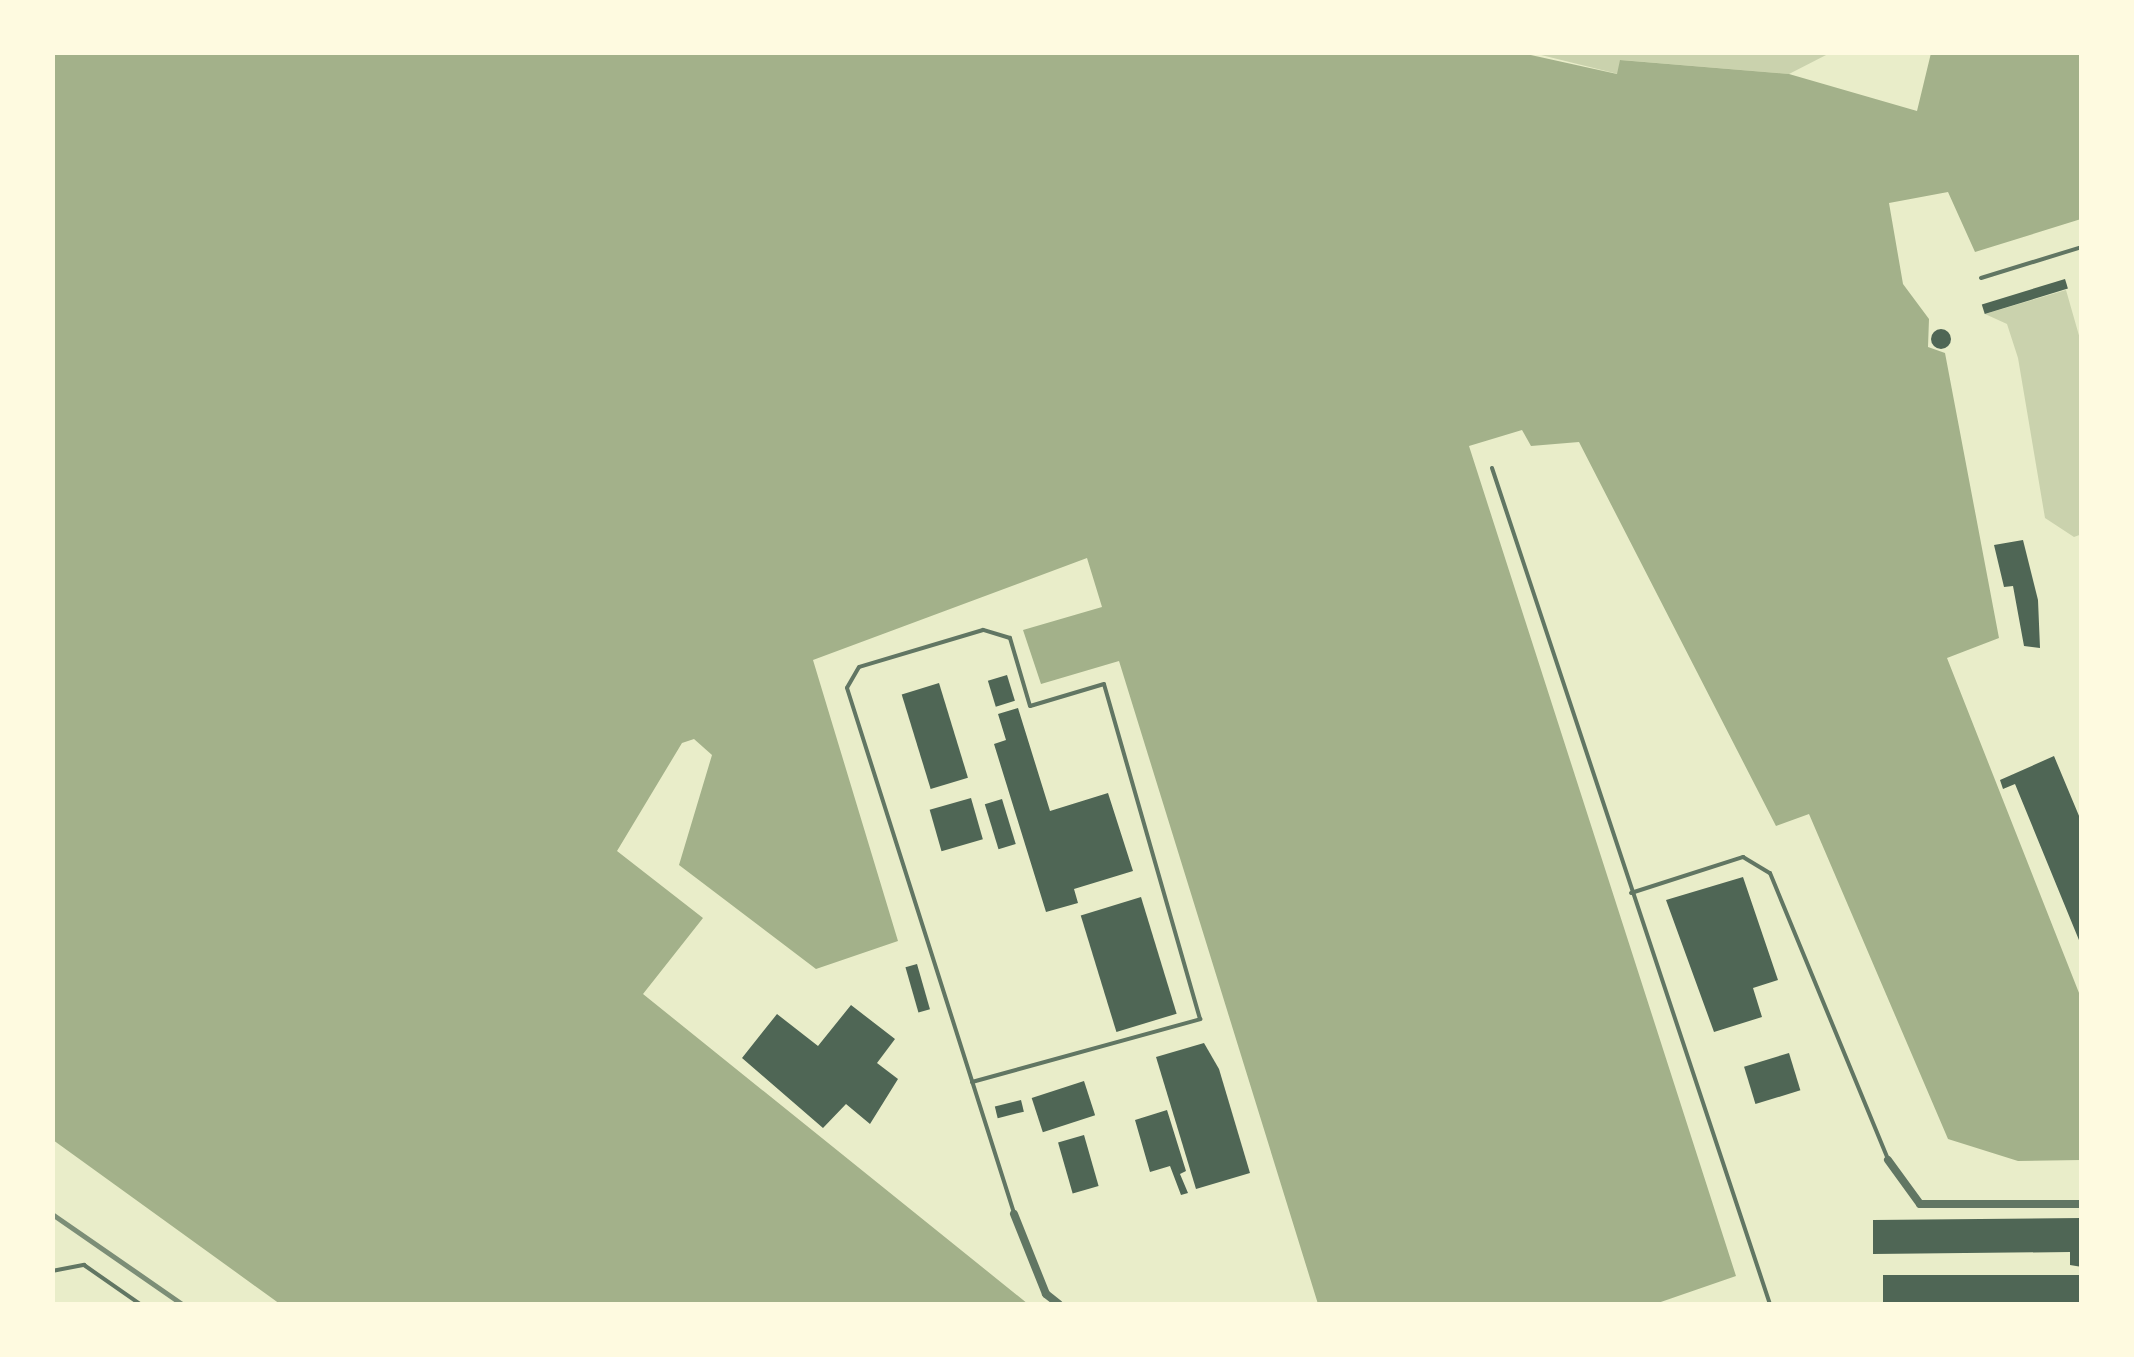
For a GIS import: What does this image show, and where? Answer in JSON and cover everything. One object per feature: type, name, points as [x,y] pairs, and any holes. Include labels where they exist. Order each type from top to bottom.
[{"type":"street","points":[[1888,1160],[1920,1204],[2082,1204]]},
{"type":"street","points":[[1014,1214],[1046,1294],[1060,1304]]},
{"type":"lane","points":[[1981,278],[2082,246]]},
{"type":"lane","points":[[1492,468],[1768,1304]]},
{"type":"lane","points":[[972,1082],[1200,1020],[1104,684],[1030,706],[1010,638],[984,630],[859,667],[847,688],[972,1082],[1014,1214]]},
{"type":"lane","points":[[1630,893],[1744,857],[1770,873],[1888,1160]]},
{"type":"lane","points":[[52,1272],[84,1265],[140,1304]]},
{"type":"shaded area","points":[[53,53],[1522,53],[1617,74],[1620,60],[1789,74],[1917,111],[1931,53],[2081,53],[2081,219],[1975,252],[1948,192],[1889,203],[1903,284],[1929,319],[1928,347],[1945,353],[1999,638],[1947,658],[2081,998],[2081,1160],[2018,1161],[1948,1139],[1809,814],[1776,826],[1579,442],[1531,446],[1522,430],[1469,446],[1736,1276],[1655,1304],[1318,1304],[1119,661],[1041,684],[1023,630],[1102,607],[1087,558],[813,660],[898,941],[816,969],[679,865],[712,755],[694,739],[682,743],[617,851],[703,918],[643,994],[1028,1304],[280,1304],[53,1140]]},
{"type":"shaded area","points":[[1533,53],[1830,53],[1789,74],[1621,60],[1618,74]]},
{"type":"shaded area","points":[[2066,290],[2082,346],[2082,534],[2074,537],[2045,518],[2018,358],[2007,324],[1985,314]]},
{"type":"building","points":[[2065,279],[2068,289],[1985,314],[1982,304]]},
{"type":"building","points":[[1941,329],[1951,339],[1941,349],[1931,339]]},
{"type":"building","points":[[2023,540],[2038,600],[2040,648],[2024,646],[2013,586],[2004,587],[1994,545]]},
{"type":"building","points":[[1007,675],[1015,701],[996,707],[988,681]]},
{"type":"building","points":[[939,683],[968,778],[931,789],[902,694]]},
{"type":"building","points":[[1018,708],[1050,811],[1108,793],[1133,871],[1074,889],[1078,903],[1046,912],[994,744],[1006,740],[998,714]]},
{"type":"building","points":[[2054,756],[2082,823],[2081,945],[2015,784],[2003,789],[2000,780]]},
{"type":"building","points":[[971,798],[983,839],[942,851],[930,810]]},
{"type":"building","points":[[1002,799],[1016,844],[999,849],[985,804]]},
{"type":"building","points":[[1743,877],[1778,980],[1753,988],[1762,1017],[1714,1032],[1666,900]]},
{"type":"building","points":[[1141,897],[1177,1014],[1116,1032],[1081,915]]},
{"type":"building","points":[[917,964],[930,1009],[918,1012],[905,967]]},
{"type":"building","points":[[851,1005],[895,1039],[877,1063],[898,1079],[870,1124],[846,1104],[823,1128],[742,1058],[777,1014],[818,1046]]},
{"type":"building","points":[[1204,1043],[1219,1069],[1250,1173],[1196,1189],[1156,1057]]},
{"type":"building","points":[[1789,1053],[1800,1090],[1755,1104],[1744,1067]]},
{"type":"building","points":[[1084,1081],[1095,1115],[1043,1132],[1032,1098]]},
{"type":"building","points":[[1021,1100],[1024,1112],[998,1118],[995,1107]]},
{"type":"building","points":[[1167,1110],[1186,1171],[1180,1174],[1188,1193],[1181,1195],[1170,1166],[1150,1172],[1135,1120]]},
{"type":"building","points":[[1084,1135],[1099,1186],[1073,1193],[1058,1142]]},
{"type":"building","points":[[2082,1218],[2082,1267],[2070,1265],[2070,1252],[1873,1254],[1873,1220]]},
{"type":"building","points":[[1883,1275],[2082,1275],[2082,1304],[1883,1304]]},
{"type":"railway","points":[[52,1214],[182,1304]]}]
